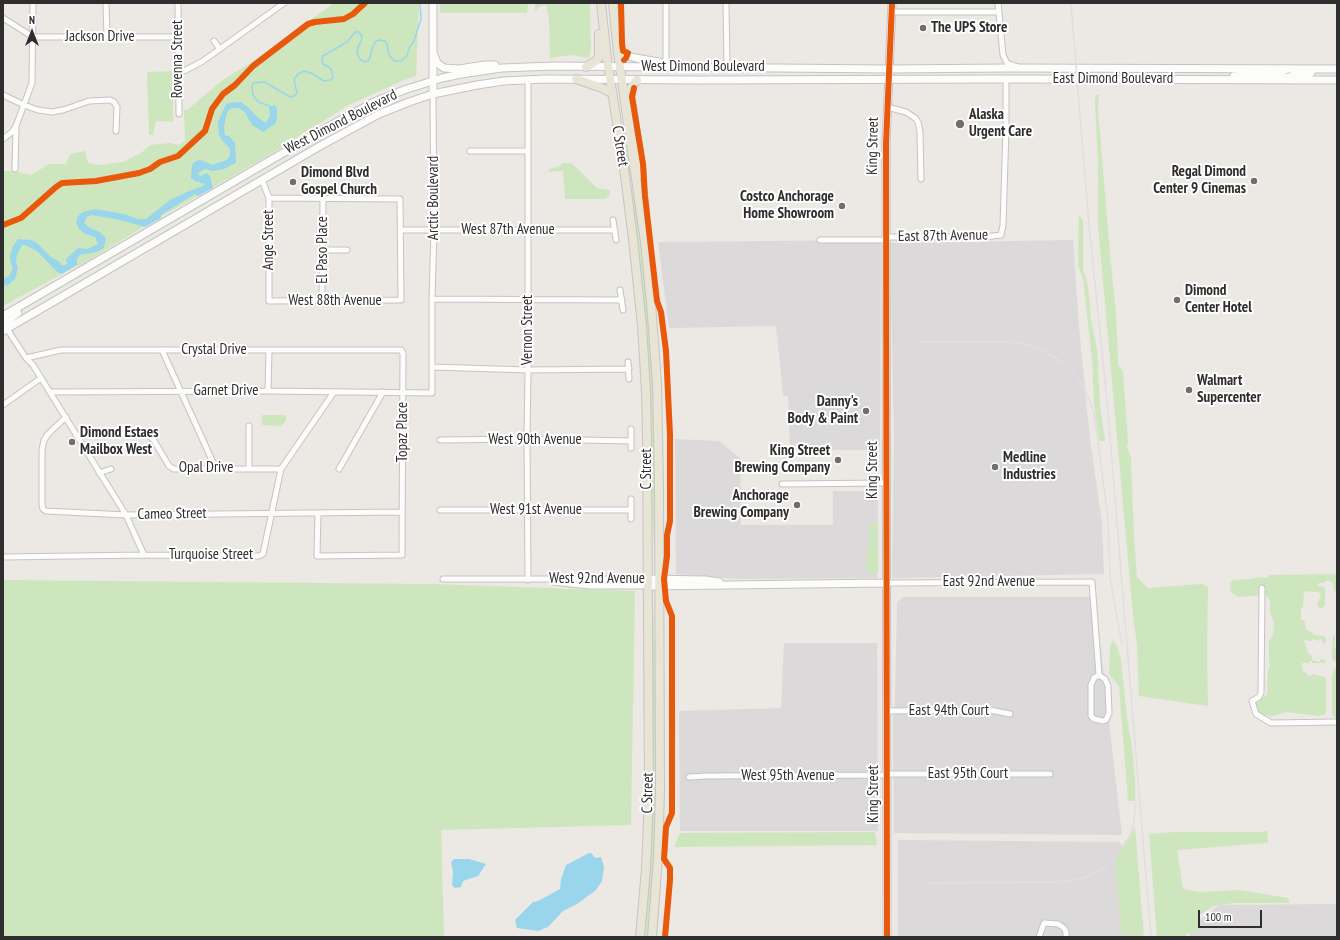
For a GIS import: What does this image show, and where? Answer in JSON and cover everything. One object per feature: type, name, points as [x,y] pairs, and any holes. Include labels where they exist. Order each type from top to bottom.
[{"type":"main road","points":[[586,67],[596,61],[599,55],[597,3]]},
{"type":"main road","name":"C Street","points":[[601,3],[611,93],[629,203],[642,326],[647,437],[648,816],[646,869],[640,937]]},
{"type":"main road","name":"C Street","points":[[613,3],[621,80],[643,221],[651,303],[659,427],[660,811],[657,884],[652,937]]},
{"type":"main road","name":"King Street","points":[[887,937],[885,238],[887,107],[892,3]]},
{"type":"main road","name":"Arctic Boulevard","points":[[433,5],[433,94]]},
{"type":"main road","points":[[434,52],[438,63],[444,68],[450,69],[485,65],[521,67]]},
{"type":"main road","points":[[618,53],[659,62],[665,67]]},
{"type":"main road","name":"West Dimond Boulevard","points":[[3,316],[326,128],[374,102],[434,80],[480,70],[521,67],[889,69]]},
{"type":"main road","points":[[1140,68],[1140,79]]},
{"type":"main road","name":"East Dimond Boulevard","points":[[889,69],[1140,68],[1337,70]]},
{"type":"main road","points":[[1220,80],[1246,74],[1280,74],[1287,69]]},
{"type":"main road","points":[[1281,80],[1298,74],[1337,70]]},
{"type":"main road","points":[[576,79],[602,88],[611,93]]},
{"type":"main road","name":"West Dimond Boulevard","points":[[5,330],[332,139],[380,114],[408,102],[433,94],[477,85],[528,80],[888,79]]},
{"type":"main road","name":"East Dimond Boulevard","points":[[888,79],[1337,80]]},
{"type":"main road","points":[[637,80],[630,88],[630,93],[643,187],[643,221]]},
{"type":"main road","points":[[5,330],[8,319],[48,295],[52,287]]},
{"type":"main road","name":"West 92nd Avenue","points":[[648,582],[660,583],[706,580],[737,585],[886,583]]},
{"type":"street","points":[[3,138],[12,132],[16,126],[32,83],[33,3]]},
{"type":"street","points":[[106,3],[107,37]]},
{"type":"street","name":"Rovenna Street","points":[[178,3],[179,114]]},
{"type":"street","points":[[178,72],[186,70],[203,61],[284,3]]},
{"type":"street","points":[[665,67],[666,3]]},
{"type":"street","points":[[726,3],[727,67]]},
{"type":"street","points":[[998,3],[1004,60],[1007,63],[1022,68]]},
{"type":"street","points":[[891,12],[998,12]]},
{"type":"street","points":[[3,18],[33,37]]},
{"type":"street","name":"Jackson Drive","points":[[33,37],[178,37]]},
{"type":"street","points":[[214,41],[220,49]]},
{"type":"street","name":"East 87th Avenue","points":[[885,238],[985,237],[1001,235],[1003,225],[1006,79]]},
{"type":"street","name":"Vernon Street","points":[[528,80],[528,580]]},
{"type":"street","name":"Arctic Boulevard","points":[[432,393],[434,230],[433,94]]},
{"type":"street","points":[[3,95],[38,110],[52,112],[63,110],[89,101],[116,101],[116,131]]},
{"type":"street","points":[[887,107],[906,112],[918,122],[920,132],[921,179]]},
{"type":"street","points":[[15,169],[16,126]]},
{"type":"street","points":[[470,151],[527,151]]},
{"type":"street","name":"Ange Street","points":[[262,180],[270,198],[270,301]]},
{"type":"street","points":[[270,198],[400,199],[401,230]]},
{"type":"street","name":"El Paso Place","points":[[322,301],[323,198]]},
{"type":"street","points":[[613,220],[616,240]]},
{"type":"street","name":"West 87th Avenue","points":[[401,230],[615,230]]},
{"type":"street","name":"West 88th Avenue","points":[[270,301],[401,300],[401,230]]},
{"type":"street","points":[[820,240],[885,238]]},
{"type":"street","points":[[322,250],[347,250]]},
{"type":"street","points":[[620,290],[623,310]]},
{"type":"street","points":[[432,299],[622,300]]},
{"type":"street","points":[[5,330],[33,365],[66,417],[126,515],[144,555]]},
{"type":"street","name":"Crystal Drive","points":[[26,358],[62,350],[400,350],[403,353]]},
{"type":"street","points":[[162,350],[216,469]]},
{"type":"street","points":[[268,391],[269,350]]},
{"type":"street","name":"Topaz Place","points":[[318,513],[317,556],[402,555],[403,353]]},
{"type":"street","points":[[628,362],[629,378]]},
{"type":"street","points":[[432,367],[528,370],[629,369]]},
{"type":"street","points":[[3,405],[41,378]]},
{"type":"street","name":"Garnet Drive","points":[[50,392],[268,391],[432,393]]},
{"type":"street","name":"Turquoise Street","points":[[3,556],[259,556],[263,554],[280,469],[334,392]]},
{"type":"street","points":[[339,469],[383,392]]},
{"type":"street","name":"Cameo Street","points":[[66,417],[48,434],[44,440],[42,450],[42,504],[43,509],[51,512],[126,515],[402,512]]},
{"type":"street","points":[[249,426],[250,468]]},
{"type":"street","points":[[630,429],[631,448]]},
{"type":"street","name":"Opal Drive","points":[[76,435],[147,435],[153,439],[171,468],[280,469]]},
{"type":"street","name":"West 90th Avenue","points":[[440,440],[631,440]]},
{"type":"street","points":[[100,473],[111,468]]},
{"type":"street","points":[[782,484],[886,483]]},
{"type":"street","points":[[631,499],[631,519]]},
{"type":"street","name":"West 91st Avenue","points":[[440,510],[631,510]]},
{"type":"street","name":"West 92nd Avenue","points":[[443,579],[528,580],[606,578],[648,582]]},
{"type":"street","name":"East 92nd Avenue","points":[[886,583],[1092,582],[1099,675]]},
{"type":"street","points":[[1262,588],[1261,693],[1252,701],[1256,714],[1263,720],[1271,723],[1337,722]]},
{"type":"street","points":[[1099,675],[1105,678],[1108,686],[1109,713],[1106,720],[1102,721],[1094,719],[1091,716],[1092,681],[1099,675]]},
{"type":"street","name":"East 94th Court","points":[[886,711],[990,710],[1010,714]]},
{"type":"street","name":"East 95th Court","points":[[887,774],[1050,774]]},
{"type":"street","name":"West 95th Avenue","points":[[689,777],[887,774]]},
{"type":"street","points":[[1039,937],[1044,923],[1050,923],[1058,924],[1064,928],[1066,937]]},
{"type":"shaded area","points":[[881,240],[880,446],[876,450],[790,450],[788,397],[783,395],[776,326],[669,328],[658,242]]},
{"type":"shaded area","points":[[1073,240],[1079,327],[1090,439],[1102,523],[1104,574],[892,578],[894,440],[890,243]]},
{"type":"shaded area","points":[[675,439],[719,441],[740,458],[741,525],[833,525],[833,491],[878,491],[877,578],[738,579],[676,574]]},
{"type":"shaded area","points":[[903,597],[1095,597],[1122,835],[894,833],[893,720],[895,702],[897,602]]},
{"type":"shaded area","points":[[784,643],[877,643],[878,831],[680,831],[679,711],[781,708]]},
{"type":"shaded area","points":[[898,840],[1119,842],[1129,853],[1134,937],[898,937]]},
{"type":"shaded area","points":[[1337,904],[1337,937],[1189,937],[1197,922],[1219,905]]},
{"type":"green space","points":[[334,3],[419,3],[416,76],[347,106],[266,157],[145,226],[79,266],[3,306],[3,171],[31,175],[49,164],[66,164],[70,154],[85,151],[88,163],[100,165],[123,162],[141,153],[150,145],[170,143],[178,145],[185,141],[184,110],[187,110],[224,79],[252,62]]},
{"type":"green space","points":[[440,3],[528,3],[527,13],[440,13]]},
{"type":"green space","points":[[535,3],[590,3],[591,48],[589,58],[571,55],[550,58],[549,20],[546,5],[540,6],[535,11]]},
{"type":"green space","points":[[173,71],[173,122],[156,121],[153,135],[149,135],[147,72]]},
{"type":"green space","points":[[1096,95],[1099,95],[1098,109],[1116,313],[1118,364],[1123,372],[1128,441],[1127,448],[1131,458],[1137,577],[1148,588],[1202,584],[1208,587],[1208,706],[1139,696],[1137,646],[1098,226]]},
{"type":"green space","points":[[563,163],[571,163],[597,188],[610,190],[610,196],[605,199],[565,199],[563,171],[548,172],[549,169],[558,167]]},
{"type":"green space","points":[[628,167],[640,230],[649,324],[653,382],[655,558],[651,501],[649,393],[644,311],[637,236]]},
{"type":"green space","points":[[1079,215],[1083,221],[1083,269],[1088,286],[1091,319],[1097,349],[1100,405],[1105,441],[1099,441],[1094,403],[1092,358],[1083,279],[1078,265]]},
{"type":"green space","points":[[262,415],[286,415],[286,421],[281,426],[262,425]]},
{"type":"green space","points":[[878,523],[878,573],[868,573],[866,561],[869,546],[870,524]]},
{"type":"green space","points":[[1337,574],[1337,591],[1334,591],[1333,582],[1327,580],[1324,583],[1319,583],[1317,586],[1325,589],[1325,605],[1322,608],[1319,608],[1317,605],[1321,594],[1319,592],[1306,591],[1304,593],[1303,607],[1301,609],[1301,620],[1304,620],[1307,631],[1312,632],[1314,635],[1324,636],[1326,638],[1325,645],[1321,639],[1319,639],[1320,641],[1312,639],[1312,641],[1308,641],[1306,639],[1304,640],[1308,653],[1312,656],[1312,660],[1320,662],[1320,659],[1325,660],[1326,663],[1312,663],[1312,661],[1310,661],[1309,663],[1302,663],[1303,671],[1310,676],[1312,674],[1325,677],[1326,714],[1318,716],[1287,712],[1273,716],[1262,715],[1256,709],[1254,703],[1267,695],[1268,668],[1270,666],[1269,642],[1273,635],[1274,623],[1270,612],[1270,601],[1267,596],[1262,595],[1238,597],[1231,592],[1230,583],[1233,580],[1260,577],[1267,578],[1269,575]]},
{"type":"green space","points":[[3,580],[431,584],[635,591],[631,825],[441,830],[444,937],[3,937]]},
{"type":"green space","points":[[651,605],[653,605],[656,668],[655,838],[649,937],[644,937],[652,795]]},
{"type":"green space","points":[[1335,635],[1335,648],[1337,650],[1336,661],[1334,661],[1332,659],[1332,655],[1333,636]]},
{"type":"green space","points":[[1113,640],[1117,646],[1121,660],[1127,718],[1132,747],[1135,801],[1128,801],[1119,686],[1109,674],[1110,647]]},
{"type":"green space","points":[[1334,668],[1336,669],[1337,673],[1337,719],[1332,715],[1332,677]]},
{"type":"green space","points":[[1135,827],[1144,937],[1122,937],[1115,860]]},
{"type":"green space","points":[[1267,830],[1268,843],[1177,850],[1183,889],[1200,892],[1238,890],[1288,898],[1290,903],[1234,903],[1214,906],[1198,916],[1199,932],[1186,934],[1186,937],[1157,937],[1149,834],[1175,832],[1262,832]]},
{"type":"green space","points":[[875,832],[877,845],[674,847],[680,833]]},
{"type":"water","points":[[241,102],[266,123],[270,116],[269,107],[275,105],[277,109],[277,119],[275,124],[263,132],[252,125],[244,111],[238,108],[232,108],[229,110],[226,115],[224,127],[225,135],[229,136],[235,143],[236,163],[224,169],[213,171],[205,169],[198,173],[200,176],[207,173],[210,176],[213,188],[198,196],[195,194],[161,215],[161,218],[145,227],[120,220],[91,215],[87,217],[84,223],[90,228],[100,232],[106,238],[104,248],[96,252],[80,255],[77,259],[77,265],[62,274],[57,272],[37,251],[22,245],[17,255],[16,262],[18,268],[15,279],[8,285],[3,286],[3,279],[9,276],[13,268],[10,255],[12,248],[18,239],[31,240],[37,243],[51,257],[60,262],[61,265],[65,265],[67,264],[66,259],[78,248],[87,249],[98,244],[95,237],[85,234],[79,229],[76,222],[78,216],[83,212],[95,209],[124,214],[138,219],[146,219],[170,200],[203,186],[205,184],[191,178],[192,165],[194,162],[199,160],[212,165],[227,160],[230,155],[230,149],[221,139],[218,123],[226,104]]},
{"type":"water","points":[[591,853],[595,858],[601,857],[604,867],[602,881],[596,890],[577,904],[563,911],[548,927],[538,931],[517,928],[515,920],[533,902],[538,901],[560,889],[561,879],[566,865]]},
{"type":"water","points":[[454,859],[469,859],[486,864],[478,876],[463,881],[461,887],[455,888],[452,885],[453,872],[451,862]]},
{"type":"waterway","points":[[270,106],[258,102],[253,95],[253,83],[265,82],[290,97],[297,93],[294,79],[298,74],[304,71],[311,73],[324,81],[330,80],[333,78],[332,71],[329,67],[323,64],[323,56],[347,42],[355,32],[359,32],[362,36],[357,53],[360,59],[365,62],[369,60],[375,42],[380,40],[385,41],[389,55],[394,61],[401,61],[407,56],[409,48],[414,41],[421,19],[420,3]]},
{"type":"railway","points":[[1071,3],[1089,225],[1107,401],[1151,937]]},
{"type":"railway","points":[[916,342],[1008,342],[1026,344],[1041,349],[1060,361],[1082,384],[1092,406],[1095,419],[1108,519],[1110,578],[1122,645]]},
{"type":"railway","points":[[927,883],[1056,882],[1076,880],[1086,877],[1105,867],[1121,849],[1133,827],[1136,803]]},
{"type":"cycle path","points":[[3,225],[21,218],[62,183],[96,181],[139,173],[150,169],[160,162],[178,156],[205,131],[212,109],[223,94],[235,85],[253,66],[308,24],[344,19],[353,14],[365,3]]},
{"type":"cycle path","points":[[621,3],[623,51],[628,53],[624,60]]},
{"type":"cycle path","points":[[887,937],[886,144],[892,3]]},
{"type":"cycle path","points":[[634,88],[632,97],[643,164],[645,196],[657,301],[661,312],[666,351],[670,435],[670,521],[667,535],[667,556],[664,579],[666,601],[672,616],[672,813],[666,827],[664,859],[670,868],[665,937]]},
{"type":"place","name":"The UPS Store","points":[[923,28]]},
{"type":"place","name":"Alaska Urgent Care","points":[[960,124]]},
{"type":"place","name":"Regal Dimond Center 9 Cinemas","points":[[1254,181]]},
{"type":"place","name":"Dimond Blvd Gospel Church","points":[[293,182]]},
{"type":"place","name":"Costco Anchorage Home Showroom","points":[[842,206]]},
{"type":"place","name":"Dimond Center Hotel","points":[[1177,300]]},
{"type":"place","name":"Walmart Supercenter","points":[[1189,390]]},
{"type":"place","name":"Danny's Body & Paint","points":[[866,411]]},
{"type":"place","name":"Dimond Estaes Mailbox West","points":[[72,442]]},
{"type":"place","name":"King Street Brewing Company","points":[[838,460]]},
{"type":"place","name":"Medline Industries","points":[[995,467]]},
{"type":"place","name":"Anchorage Brewing Company","points":[[797,505]]}]
